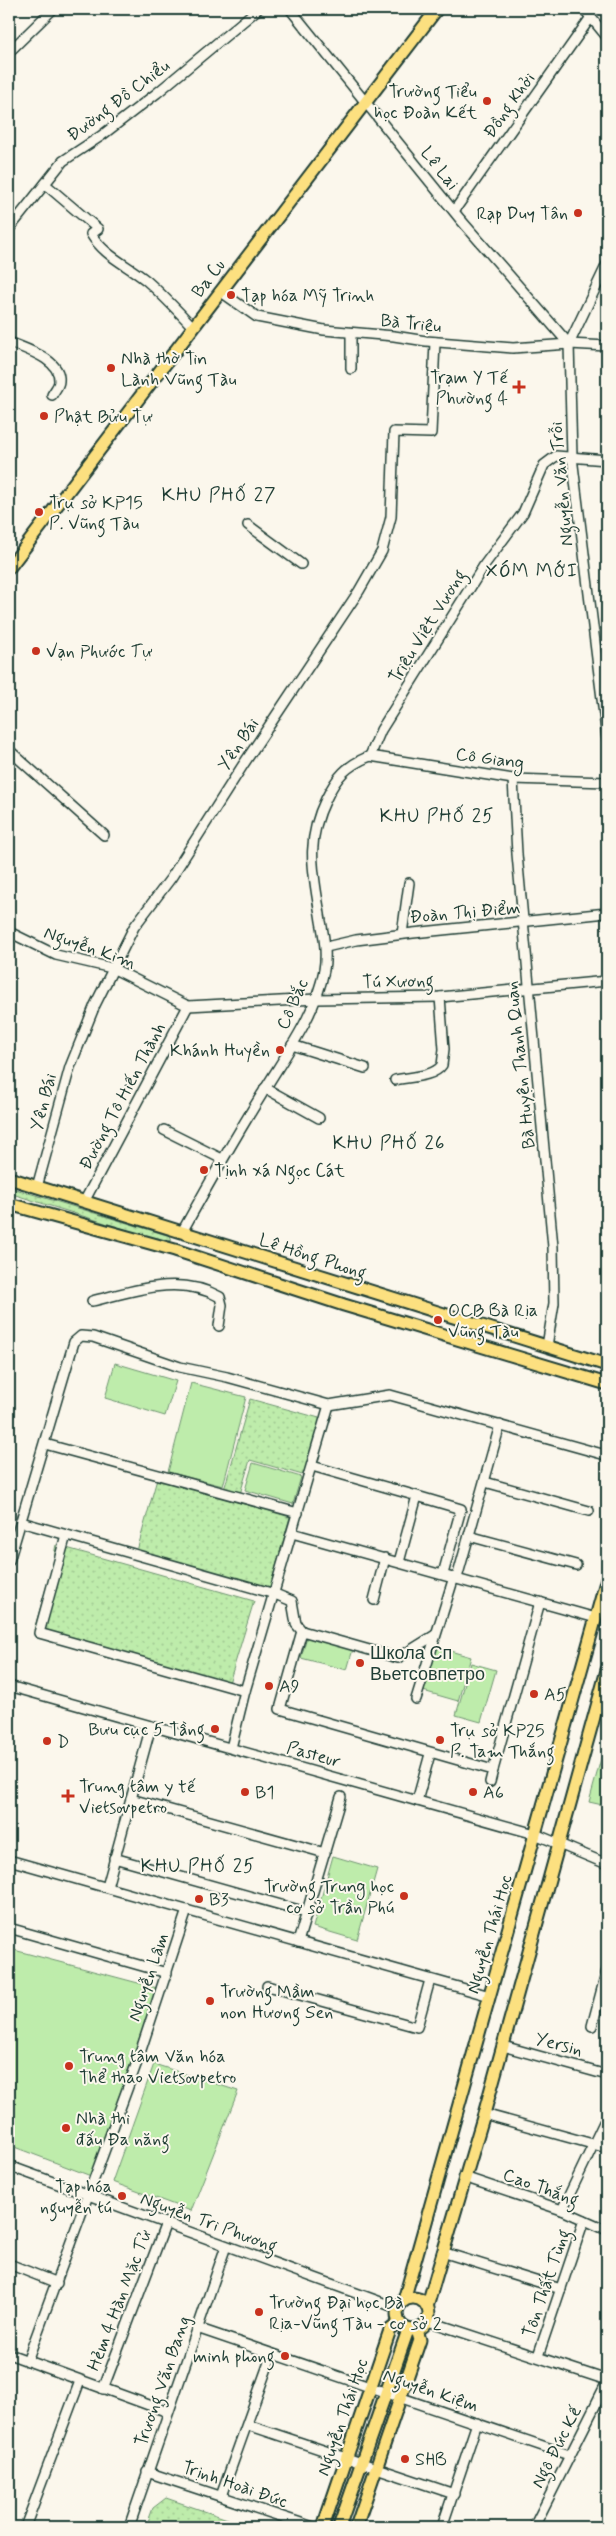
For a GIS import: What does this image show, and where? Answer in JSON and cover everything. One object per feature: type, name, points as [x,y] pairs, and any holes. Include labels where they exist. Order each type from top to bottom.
[{"type":"main road","name":"Ba Cu","points":[[9,568],[437,9]]},
{"type":"main road","name":"Lê Hồng Phong","points":[[9,1178],[607,1365]]},
{"type":"main road","name":"Lê Hồng Phong","points":[[9,1204],[175,1250],[344,1305],[607,1384]]},
{"type":"main road","points":[[175,1250],[182,1232]]},
{"type":"main road","name":"Nguyễn Thái Học","points":[[401,2304],[490,1996],[607,1578]]},
{"type":"main road","points":[[596,1618],[607,1621]]},
{"type":"main road","points":[[408,2327],[428,2321],[428,2307],[442,2252],[484,2114],[607,1670]]},
{"type":"main road","points":[[356,2527],[420,2340],[408,2327],[401,2304],[418,2299],[428,2307]]},
{"type":"main road","name":"Nguyễn Thái Học","points":[[323,2527],[390,2330],[408,2327],[339,2527]]},
{"type":"street","points":[[10,49],[53,9]]},
{"type":"street","name":"Đường Đồ Chiểu","points":[[9,229],[62,161],[101,136],[158,93],[258,9]]},
{"type":"street","name":"Lê Lai","points":[[290,9],[366,100],[454,211],[568,344]]},
{"type":"street","points":[[584,9],[607,37]]},
{"type":"street","name":"Đồng Khởi","points":[[454,211],[591,18]]},
{"type":"street","points":[[45,184],[98,228],[92,234],[96,242],[118,262],[146,280],[193,327]]},
{"type":"street","points":[[568,344],[607,264]]},
{"type":"street","name":"Bà Triệu","points":[[220,291],[257,316],[351,334],[394,336],[436,342],[513,348],[568,344],[607,346]]},
{"type":"street","points":[[351,334],[351,369]]},
{"type":"street","points":[[9,342],[48,360],[57,370],[59,382],[52,395]]},
{"type":"street","name":"Yên Bái","points":[[37,1187],[70,1067],[112,968],[134,927],[171,878],[243,765],[373,569],[382,551],[391,517],[394,432],[431,433],[436,342]]},
{"type":"street","name":"Nguyễn Văn Trỗi","points":[[568,344],[572,457],[607,739]]},
{"type":"street","name":"Triệu Việt Vương","points":[[370,756],[381,730],[485,564],[524,513],[544,465],[556,456],[607,460]]},
{"type":"street","points":[[248,525],[301,564]]},
{"type":"street","points":[[9,750],[104,835]]},
{"type":"street","name":"Cô Giang","points":[[370,756],[513,779],[607,782]]},
{"type":"street","name":"Cô Bắc","points":[[182,1232],[222,1159],[292,1045],[316,999],[324,969],[326,948],[312,859],[311,843],[314,825],[342,772],[370,756]]},
{"type":"street","name":"Bà Huyện Thanh Quan","points":[[513,779],[529,988],[553,1246],[554,1303],[547,1346]]},
{"type":"street","points":[[402,934],[409,883]]},
{"type":"street","name":"Đoàn Thị Điểm","points":[[326,948],[356,940],[402,934],[607,913]]},
{"type":"street","name":"Nguyễn Kim","points":[[9,932],[56,955],[112,968],[188,1006]]},
{"type":"street","name":"Tú Xương","points":[[188,1006],[316,999],[440,997],[607,980]]},
{"type":"street","points":[[395,1080],[426,1074],[442,1066],[444,1049],[440,997]]},
{"type":"street","name":"Đường Tô Hiến Thành","points":[[84,1202],[188,1006]]},
{"type":"street","points":[[292,1045],[365,1068]]},
{"type":"street","points":[[265,1088],[319,1118]]},
{"type":"street","points":[[164,1130],[222,1159]]},
{"type":"street","points":[[92,1301],[162,1285],[180,1284],[220,1297],[222,1305],[220,1326]]},
{"type":"street","points":[[9,1561],[46,1444],[74,1342],[82,1336],[93,1337],[180,1367],[227,1377],[329,1405],[390,1395],[602,1454]]},
{"type":"street","points":[[231,1748],[245,1690],[275,1594],[329,1405]]},
{"type":"street","points":[[416,1699],[435,1635],[469,1536],[500,1425]]},
{"type":"street","points":[[46,1444],[298,1513]]},
{"type":"street","points":[[312,1466],[461,1509],[442,1574]]},
{"type":"street","points":[[485,1482],[589,1511]]},
{"type":"street","points":[[399,1562],[417,1496]]},
{"type":"street","points":[[20,1522],[275,1594],[292,1601],[296,1624],[302,1631],[398,1658],[435,1635]]},
{"type":"street","points":[[292,1533],[596,1618]]},
{"type":"street","points":[[66,1536],[39,1633],[245,1690]]},
{"type":"street","points":[[469,1536],[576,1565]]},
{"type":"street","points":[[374,1600],[386,1558]]},
{"type":"street","points":[[490,1782],[540,1602]]},
{"type":"street","points":[[302,1631],[280,1709],[430,1754],[493,1770]]},
{"type":"street","name":"Pasteur","points":[[9,1686],[535,1834],[607,1864]]},
{"type":"street","points":[[107,1887],[151,1726]]},
{"type":"street","points":[[417,1800],[430,1754]]},
{"type":"street","points":[[298,1942],[341,1797]]},
{"type":"street","points":[[131,1799],[324,1853]]},
{"type":"street","points":[[114,1858],[306,1912]]},
{"type":"street","points":[[9,1860],[490,1996]]},
{"type":"street","name":"Nguyễn Lâm","points":[[27,2361],[90,2195],[187,1910]]},
{"type":"street","points":[[9,1928],[167,1973]]},
{"type":"street","points":[[592,2026],[605,1986],[607,1970]]},
{"type":"street","points":[[267,1986],[417,2027],[430,1980]]},
{"type":"street","name":"Yersin","points":[[503,2046],[607,2075]]},
{"type":"street","points":[[484,2114],[595,2143],[607,2148]]},
{"type":"street","name":"Tôn Thất Tùng","points":[[562,2210],[607,2116]]},
{"type":"street","name":"Nguyễn Tri Phương","points":[[9,2166],[226,2246],[401,2304]]},
{"type":"street","name":"Cao Thắng","points":[[464,2177],[562,2210],[607,2230]]},
{"type":"street","name":"Tôn Thất Tùng","points":[[538,2356],[584,2220]]},
{"type":"street","name":"Hẻm 4 Hàn Mặc Tử","points":[[103,2389],[166,2223]]},
{"type":"street","name":"Trương Văn Bang","points":[[129,2527],[226,2246]]},
{"type":"street","points":[[442,2252],[561,2289]]},
{"type":"street","points":[[9,2264],[57,2283]]},
{"type":"street","points":[[428,2321],[538,2356],[607,2381]]},
{"type":"street","name":"Nguyễn Kiệm","points":[[197,2328],[569,2455]]},
{"type":"street","points":[[9,2354],[168,2412]]},
{"type":"street","points":[[221,2496],[272,2354]]},
{"type":"street","points":[[25,2527],[80,2381]]},
{"type":"street","name":"Ngô Đức Kế","points":[[534,2527],[607,2381]]},
{"type":"street","points":[[442,2527],[476,2423]]},
{"type":"street","points":[[248,2425],[454,2494]]},
{"type":"street","name":"Trịnh Hoài Đức","points":[[147,2472],[313,2527]]},
{"type":"green space","points":[[9,1187],[170,1236],[172,1240],[166,1242],[9,1193]]},
{"type":"green space","points":[[115,1363],[176,1381],[165,1416],[105,1398]]},
{"type":"green space","points":[[191,1383],[246,1397],[223,1486],[168,1472]]},
{"type":"green space","points":[[250,1399],[323,1419],[306,1476],[250,1460],[240,1494],[224,1490]]},
{"type":"green space","points":[[253,1463],[301,1477],[293,1504],[245,1490]]},
{"type":"green space","points":[[157,1479],[290,1517],[268,1595],[135,1558]]},
{"type":"green space","points":[[56,1545],[254,1601],[229,1683],[34,1630],[49,1578],[56,1572]]},
{"type":"green space","points":[[307,1636],[353,1649],[347,1670],[301,1658]]},
{"type":"green space","points":[[436,1647],[471,1657],[458,1701],[423,1691]]},
{"type":"green space","points":[[471,1663],[496,1670],[481,1722],[456,1715]]},
{"type":"green space","points":[[607,1737],[607,1806],[589,1802]]},
{"type":"green space","points":[[333,1856],[377,1869],[357,1940],[313,1927]]},
{"type":"green space","name":"Trung tâm Văn hóa Thể thao Vietsovpetro","points":[[14,1950],[157,1988],[91,2176],[9,2145],[9,1952]]},
{"type":"green space","name":"Trung tâm Văn hóa Thể thao Vietsovpetro","points":[[154,2064],[238,2091],[191,2211],[112,2182]]},
{"type":"green space","points":[[166,2498],[251,2527],[146,2527],[153,2508]]},
{"type":"place","name":"Trường Tiểu học Đoàn Kết","points":[[487,101]]},
{"type":"place","name":"Rạp Duy Tân","points":[[578,213]]},
{"type":"place","name":"Tạp hóa Mỹ Trinh","points":[[231,295]]},
{"type":"place","name":"Nhà thờ Tin Lành Vũng Tàu","points":[[111,368]]},
{"type":"place","name":"Trạm Y Tế Phường 4","points":[[519,387]]},
{"type":"place","name":"Phật Bửu Tự","points":[[44,416]]},
{"type":"place","name":"Trụ sở KP15 P. Vũng Tàu","points":[[39,512]]},
{"type":"place","name":"Vạn Phước Tự","points":[[36,651]]},
{"type":"place","name":"Khánh Huyền","points":[[280,1050]]},
{"type":"place","name":"Tịnh xá Ngọc Cát","points":[[204,1170]]},
{"type":"place","name":"OCB Bà Rịa Vũng Tàu","points":[[438,1320]]},
{"type":"place","name":"Школа Сп Вьетсовпетро","points":[[360,1663]]},
{"type":"place","name":"A9","points":[[269,1686]]},
{"type":"place","name":"A5","points":[[534,1694]]},
{"type":"place","name":"Bưu cục 5 Tầng","points":[[215,1729]]},
{"type":"place","name":"Trụ sở KP25 P. Tam Thắng","points":[[440,1740]]},
{"type":"place","name":"D","points":[[47,1741]]},
{"type":"place","name":"B1","points":[[245,1792]]},
{"type":"place","name":"A6","points":[[473,1792]]},
{"type":"place","name":"Trung tâm y tế Vietsovpetro","points":[[68,1796]]},
{"type":"place","name":"Trường Trung học cơ sở Trần Phú","points":[[404,1896]]},
{"type":"place","name":"B3","points":[[199,1899]]},
{"type":"place","name":"Trường Mầm non Hương Sen","points":[[210,2001]]},
{"type":"place","name":"Trung tâm Văn hóa Thể thao Vietsovpetro","points":[[69,2066]]},
{"type":"place","name":"Nhà thi đấu Đa năng","points":[[66,2128]]},
{"type":"place","name":"Tạp hóa nguyễn tú","points":[[122,2196]]},
{"type":"place","name":"Trường Đại học Bà Rịa-Vũng Tàu - cơ sở 2","points":[[259,2312]]},
{"type":"place","name":"minh phong","points":[[285,2356]]},
{"type":"place","name":"SHB","points":[[405,2459]]},
{"type":"district","name":"KHU PHỐ 27","points":[[219,494]]},
{"type":"district","name":"XÓM MỚI","points":[[532,570]]},
{"type":"district","name":"KHU PHỐ 25","points":[[437,815]]},
{"type":"district","name":"KHU PHỐ 26","points":[[389,1142]]},
{"type":"district","name":"KHU PHỐ 25","points":[[198,1865]]}]
